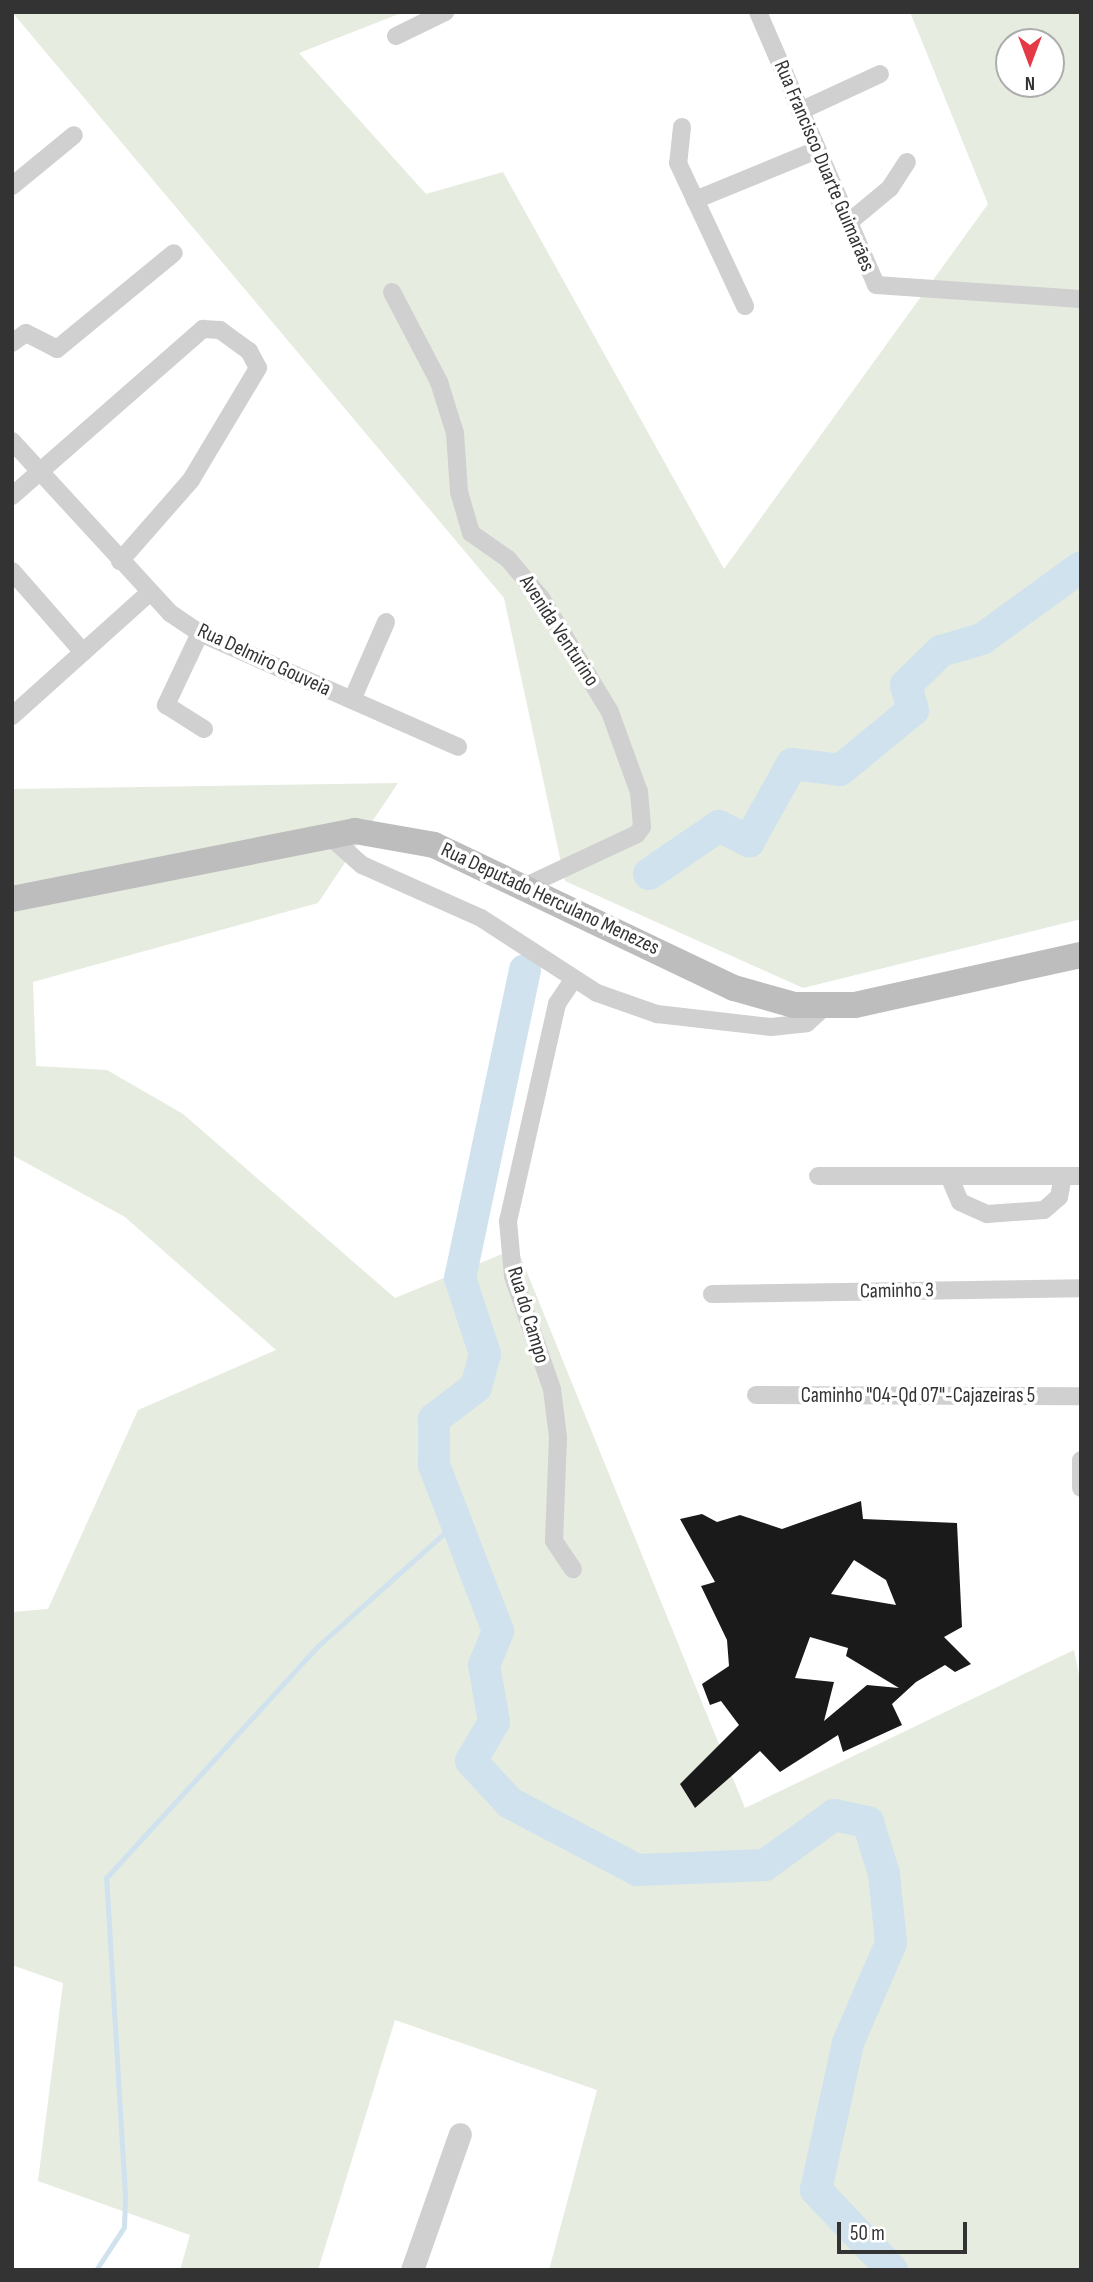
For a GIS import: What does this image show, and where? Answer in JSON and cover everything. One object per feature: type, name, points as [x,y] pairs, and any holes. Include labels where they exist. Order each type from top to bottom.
[{"type":"main road","name":"Rua Deputado Herculano Menezes","points":[[12,900],[327,834],[409,838],[526,886],[734,988],[825,1006],[912,995],[1081,955]]},
{"type":"street","points":[[396,36],[445,12]]},
{"type":"street","name":"Rua Francisco Duarte Guimarães","points":[[758,12],[781,83],[800,111],[879,287],[1081,299]]},
{"type":"street","points":[[800,111],[880,74]]},
{"type":"street","points":[[682,127],[676,153],[745,306]]},
{"type":"street","points":[[12,186],[74,135]]},
{"type":"street","points":[[695,200],[817,150]]},
{"type":"street","points":[[848,223],[890,188],[907,162]]},
{"type":"street","points":[[12,343],[26,333],[57,349],[174,253]]},
{"type":"street","name":"Avenida Venturino","points":[[391,292],[439,382],[455,433],[459,492],[471,533],[508,559],[541,598],[610,712],[639,792],[642,827],[637,834],[526,886]]},
{"type":"street","points":[[12,496],[198,333],[220,330],[257,358],[258,368],[178,498],[120,561]]},
{"type":"street","name":"Rua Delmiro Gouveia","points":[[12,441],[148,594],[200,633],[458,747]]},
{"type":"street","points":[[12,571],[83,652]]},
{"type":"street","points":[[12,716],[148,594]]},
{"type":"street","points":[[352,700],[386,622]]},
{"type":"street","points":[[200,633],[166,705],[204,729]]},
{"type":"street","points":[[327,834],[362,865],[481,918],[573,980],[657,1014],[723,1026],[807,1023],[825,1006]]},
{"type":"street","name":"Rua do Campo","points":[[573,980],[557,1004],[508,1221],[513,1276],[553,1401],[558,1437],[554,1541],[573,1569]]},
{"type":"street","points":[[818,1176],[1072,1176]]},
{"type":"street","points":[[949,1176],[960,1202],[987,1214],[1044,1210],[1059,1197],[1072,1176]]},
{"type":"street","name":"Caminho 3","points":[[712,1294],[1081,1288]]},
{"type":"street","name":"Caminho \"04-Qd 07\"-Cajazeiras 5","points":[[756,1395],[1081,1396]]},
{"type":"street","points":[[1081,1460],[1081,1488]]},
{"type":"street","points":[[412,2270],[460,2134]]},
{"type":"shaded area","points":[[12,12],[404,12],[299,53],[426,194],[503,172],[724,569],[988,204],[910,12],[1081,12],[1081,919],[803,988],[565,881],[504,598]]},
{"type":"shaded area","points":[[398,783],[318,903],[33,982],[36,1066],[107,1070],[183,1114],[395,1298],[517,1248],[745,1808],[1074,1650],[1081,1685],[1081,2270],[549,2270],[597,2090],[395,2020],[318,2270],[180,2270],[190,2235],[38,2181],[63,1983],[12,1965],[12,1612],[48,1609],[138,1410],[276,1350],[125,1217],[12,1155],[12,789]]},
{"type":"building","points":[[861,1501],[863,1519],[957,1523],[962,1627],[944,1637],[971,1664],[955,1672],[945,1665],[916,1682],[892,1704],[902,1725],[843,1752],[838,1735],[780,1772],[760,1751],[695,1808],[680,1784],[739,1725],[721,1701],[710,1705],[702,1684],[729,1666],[727,1640],[701,1586],[715,1582],[680,1519],[702,1514],[717,1522],[740,1515],[782,1529]],"holes":[[[854,1560],[886,1580],[896,1605],[831,1594]],[[810,1637],[848,1648],[846,1656],[899,1688],[867,1685],[824,1721],[834,1682],[795,1678]]]},
{"type":"waterway","points":[[649,874],[719,826],[749,841],[792,764],[840,770],[913,710],[906,685],[941,651],[982,639],[1081,567]]},
{"type":"waterway","points":[[525,970],[460,1278],[485,1354],[476,1387],[434,1419],[434,1465],[498,1631],[484,1665],[494,1722],[471,1761],[510,1803],[637,1870],[765,1865],[834,1815],[868,1822],[884,1874],[891,1943],[848,2043],[816,2190],[892,2270]]},
{"type":"waterway","points":[[96,2270],[124,2227],[125,2195],[106,1878],[318,1646],[459,1520]]}]
